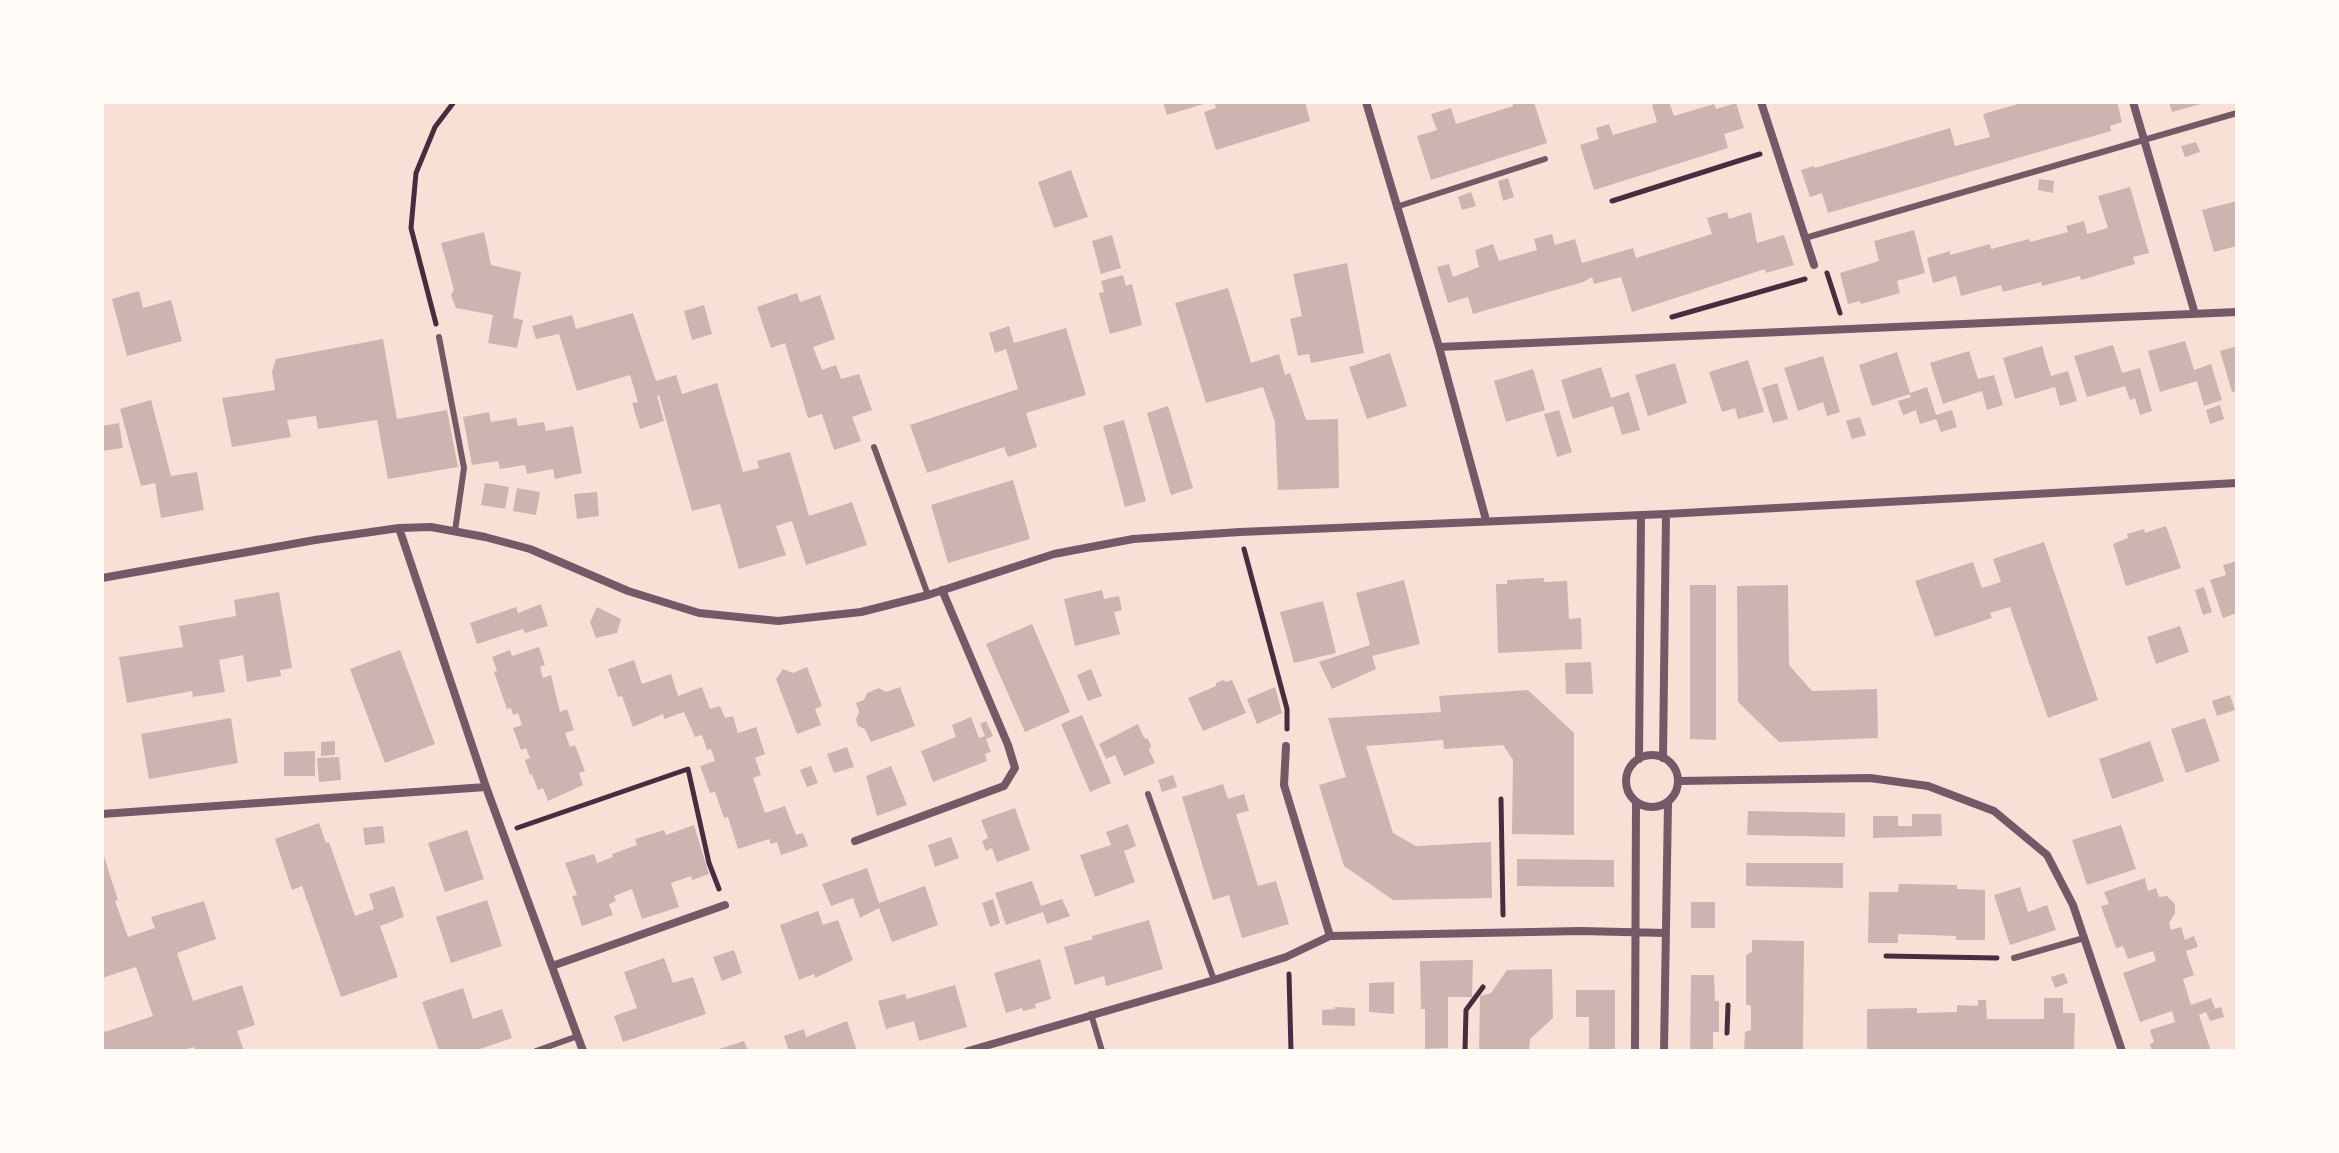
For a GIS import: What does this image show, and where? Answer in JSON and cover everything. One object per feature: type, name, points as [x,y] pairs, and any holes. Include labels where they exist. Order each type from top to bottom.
[{"type":"street","points":[[1366,102],[1439,347],[1486,520]]},
{"type":"street","points":[[1761,102],[1814,265]]},
{"type":"street","points":[[2133,102],[2195,314]]},
{"type":"street","points":[[1439,347],[2237,312]]},
{"type":"street","points":[[102,578],[315,540],[399,528],[431,527],[530,549],[628,591],[699,613],[778,621],[861,612],[928,595],[1054,554],[1133,539],[2237,483]]},
{"type":"street","points":[[1663,758],[1666,514]]},
{"type":"street","points":[[1639,759],[1641,515]]},
{"type":"street","points":[[399,528],[486,787],[583,1051]]},
{"type":"street","points":[[855,841],[1004,786],[1015,768],[942,590]]},
{"type":"street","points":[[1286,746],[1284,785],[1330,936]]},
{"type":"street","points":[[1635,1051],[1636,802],[1627,789],[1626,781],[1631,766],[1639,759],[1653,755],[1674,767],[1679,781],[1674,797],[1652,807],[1636,802]]},
{"type":"street","points":[[1679,781],[1870,778],[1928,786],[1994,811],[2047,855],[2073,905],[2122,1051]]},
{"type":"street","points":[[102,814],[486,787]]},
{"type":"street","points":[[1664,1051],[1668,802]]},
{"type":"street","points":[[552,966],[725,905]]},
{"type":"street","points":[[968,1051],[1214,980],[1286,957],[1330,936],[1504,932],[1665,933]]},
{"type":"lane","points":[[1805,238],[2237,113]]},
{"type":"lane","points":[[1396,207],[1545,159]]},
{"type":"lane","points":[[439,337],[464,468],[455,531]]},
{"type":"lane","points":[[874,447],[928,595]]},
{"type":"lane","points":[[1148,794],[1214,980]]},
{"type":"lane","points":[[2014,958],[2084,938]]},
{"type":"lane","points":[[1091,1014],[1102,1051]]},
{"type":"lane","points":[[536,1051],[578,1036]]},
{"type":"path","points":[[439,337],[411,228],[416,173],[435,127],[454,102]]},
{"type":"path","points":[[1612,201],[1776,149]]},
{"type":"path","points":[[1656,338],[1655,322],[1828,273],[1845,330]]},
{"type":"path","points":[[1240,532],[1287,709],[1286,746]]},
{"type":"path","points":[[503,833],[688,769],[709,863],[725,905]]},
{"type":"path","points":[[1501,799],[1504,932]]},
{"type":"path","points":[[1886,956],[2014,958]]},
{"type":"path","points":[[1286,957],[1290,977],[1291,1051]]},
{"type":"path","points":[[1465,1051],[1466,1010],[1483,987]]},
{"type":"path","points":[[1727,1033],[1728,1005]]},
{"type":"building","points":[[1163,102],[1207,102],[1207,103],[1167,115]]},
{"type":"building","points":[[1214,102],[1305,102],[1310,121],[1216,150],[1204,112],[1216,108]]},
{"type":"building","points":[[1512,102],[1534,102],[1547,143],[1431,180],[1417,136],[1437,130],[1431,114],[1451,108],[1456,124],[1513,106]]},
{"type":"building","points":[[1669,102],[1674,116],[1714,104],[1716,109],[1736,103],[1744,128],[1724,134],[1728,148],[1594,190],[1580,145],[1599,139],[1596,128],[1609,124],[1613,135],[1657,122],[1652,105]]},
{"type":"building","points":[[2025,102],[2117,102],[2122,122],[2110,126],[2111,131],[1828,213],[1822,193],[1810,197],[1801,170],[1950,128],[1955,146],[1990,137],[1983,114]]},
{"type":"building","points":[[2169,102],[2204,102],[2204,103],[2172,112]]},
{"type":"building","points":[[2196,142],[2200,152],[2185,157],[2181,146]]},
{"type":"building","points":[[1071,170],[1088,217],[1054,228],[1038,182]]},
{"type":"building","points":[[1508,178],[1514,197],[1503,201],[1498,181]]},
{"type":"building","points":[[2039,179],[2054,181],[2053,193],[2038,190]]},
{"type":"building","points":[[2130,187],[2149,253],[2133,257],[2135,264],[2081,280],[2080,276],[2042,286],[2041,282],[2003,292],[2001,285],[1961,296],[1956,276],[1933,283],[1927,258],[1990,244],[1991,249],[2029,239],[2030,242],[2068,232],[2066,226],[2084,221],[2087,234],[2108,228],[2098,196]]},
{"type":"building","points":[[1471,192],[1476,206],[1462,210],[1458,197]]},
{"type":"building","points":[[2237,201],[2237,246],[2214,252],[2202,210]]},
{"type":"building","points":[[1727,212],[1729,219],[1751,212],[1757,243],[1784,235],[1794,265],[1766,273],[1765,269],[1632,312],[1621,277],[1594,284],[1592,277],[1473,314],[1468,297],[1448,303],[1437,267],[1449,264],[1453,277],[1479,267],[1475,250],[1493,244],[1499,261],[1537,250],[1534,239],[1552,234],[1555,245],[1575,239],[1582,263],[1633,248],[1636,258],[1712,234],[1707,218]]},
{"type":"building","points":[[1914,230],[1925,273],[1897,281],[1900,293],[1861,304],[1860,301],[1848,304],[1840,273],[1879,261],[1874,241]]},
{"type":"building","points":[[484,232],[491,265],[521,272],[513,318],[523,320],[517,348],[488,343],[493,315],[456,308],[451,295],[454,290],[441,243]]},
{"type":"building","points":[[1112,235],[1121,268],[1101,274],[1092,241]]},
{"type":"building","points":[[1347,263],[1364,353],[1311,363],[1309,354],[1298,356],[1290,319],[1302,316],[1293,274]]},
{"type":"building","points":[[1123,275],[1126,286],[1132,284],[1142,325],[1110,334],[1099,293],[1104,292],[1101,281]]},
{"type":"building","points":[[1228,288],[1251,363],[1279,354],[1285,375],[1290,373],[1306,420],[1338,419],[1339,488],[1278,490],[1275,422],[1263,387],[1206,403],[1175,303]]},
{"type":"building","points":[[139,291],[143,308],[171,300],[182,341],[127,356],[112,299]]},
{"type":"building","points":[[797,293],[800,302],[820,295],[835,339],[813,347],[822,370],[836,365],[841,379],[859,374],[872,410],[852,417],[861,441],[834,450],[822,414],[808,418],[785,343],[771,348],[757,307]]},
{"type":"building","points":[[704,305],[712,334],[692,340],[684,311]]},
{"type":"building","points":[[633,313],[656,381],[676,375],[682,394],[717,383],[743,472],[759,468],[757,461],[790,452],[809,516],[852,502],[867,545],[806,565],[792,521],[776,526],[786,555],[739,569],[720,504],[692,511],[659,395],[664,421],[640,429],[632,403],[638,402],[630,375],[577,391],[559,334],[536,339],[532,326],[572,315],[576,329]]},
{"type":"building","points":[[1009,326],[1014,343],[1066,328],[1086,395],[1026,413],[1037,447],[1008,457],[1004,447],[927,473],[910,425],[1018,389],[1006,349],[995,353],[989,333]]},
{"type":"building","points":[[383,339],[397,419],[447,410],[458,467],[388,479],[377,420],[318,429],[316,416],[287,420],[291,437],[232,447],[222,398],[275,390],[272,372],[276,359]]},
{"type":"building","points":[[2185,341],[2194,370],[2211,364],[2222,400],[2204,406],[2197,381],[2160,392],[2148,351]]},
{"type":"building","points":[[2113,345],[2122,373],[2140,368],[2152,411],[2140,415],[2135,398],[2130,400],[2125,386],[2087,397],[2074,356]]},
{"type":"building","points":[[2042,346],[2051,376],[2068,371],[2077,401],[2060,406],[2055,387],[2015,399],[2003,358]]},
{"type":"building","points":[[2237,346],[2237,391],[2232,392],[2220,351]]},
{"type":"building","points":[[1969,351],[1978,379],[1994,375],[2003,405],[1987,410],[1982,391],[1943,404],[1930,363]]},
{"type":"building","points":[[1897,352],[1910,393],[1927,387],[1936,415],[1952,410],[1957,427],[1941,432],[1936,419],[1920,424],[1916,410],[1903,415],[1898,401],[1911,397],[1910,394],[1872,406],[1859,365]]},
{"type":"building","points":[[1390,353],[1407,406],[1367,419],[1349,367]]},
{"type":"building","points":[[1823,356],[1840,412],[1827,416],[1823,402],[1798,411],[1784,368]]},
{"type":"building","points":[[1748,360],[1764,412],[1738,419],[1735,408],[1722,412],[1709,372]]},
{"type":"building","points":[[1675,363],[1687,403],[1648,416],[1635,375]]},
{"type":"building","points":[[1601,367],[1611,398],[1629,392],[1640,430],[1622,435],[1613,406],[1573,419],[1561,380]]},
{"type":"building","points":[[1533,369],[1545,410],[1506,422],[1494,381]]},
{"type":"building","points":[[1777,383],[1788,419],[1773,423],[1762,388]]},
{"type":"building","points":[[151,400],[171,476],[197,472],[204,510],[161,518],[155,483],[141,486],[120,409]]},
{"type":"building","points":[[2220,405],[2224,419],[2210,424],[2206,410]]},
{"type":"building","points":[[1168,406],[1193,488],[1171,495],[1147,413]]},
{"type":"building","points":[[1559,410],[1572,452],[1557,457],[1544,414]]},
{"type":"building","points":[[489,412],[491,422],[516,418],[518,426],[544,422],[546,431],[573,426],[582,473],[555,479],[553,469],[527,474],[525,465],[500,469],[498,461],[472,465],[463,417]]},
{"type":"building","points":[[1860,417],[1866,435],[1852,439],[1846,421]]},
{"type":"building","points":[[1124,420],[1146,501],[1125,507],[1103,426]]},
{"type":"building","points":[[119,423],[123,448],[102,451],[102,426]]},
{"type":"building","points":[[1013,480],[1030,539],[948,563],[931,505]]},
{"type":"building","points":[[485,483],[509,487],[505,509],[481,505]]},
{"type":"building","points":[[517,488],[540,492],[536,515],[513,511]]},
{"type":"building","points":[[597,492],[599,516],[577,519],[574,494]]},
{"type":"building","points":[[2166,526],[2181,568],[2126,586],[2113,544],[2128,538],[2127,534],[2144,529],[2145,533]]},
{"type":"building","points":[[2044,542],[2098,700],[2048,718],[2010,607],[1990,613],[1992,618],[1935,637],[1915,581],[1973,562],[1982,588],[2001,582],[1993,559]]},
{"type":"building","points":[[2237,561],[2237,613],[2223,618],[2210,580],[2226,575],[2223,565]]},
{"type":"building","points":[[1544,578],[1544,582],[1567,581],[1569,619],[1581,618],[1582,649],[1498,653],[1496,584],[1507,584],[1507,580]]},
{"type":"building","points":[[1404,580],[1420,644],[1372,656],[1376,669],[1332,689],[1319,662],[1370,645],[1356,593]]},
{"type":"building","points":[[1690,585],[1716,585],[1716,740],[1690,739]]},
{"type":"building","points":[[1788,585],[1789,665],[1812,691],[1877,689],[1878,738],[1779,742],[1738,702],[1737,586]]},
{"type":"building","points":[[2204,587],[2212,612],[2203,615],[2195,590]]},
{"type":"building","points":[[1102,590],[1104,599],[1119,596],[1122,610],[1114,612],[1120,634],[1075,646],[1064,599]]},
{"type":"building","points":[[279,592],[292,668],[280,670],[281,676],[247,682],[243,655],[219,660],[225,692],[193,697],[192,691],[127,703],[119,657],[183,647],[179,626],[236,616],[234,600]]},
{"type":"building","points":[[1323,601],[1336,653],[1294,663],[1280,612]]},
{"type":"building","points":[[541,604],[548,626],[525,633],[523,629],[477,644],[470,623],[516,607],[518,613]]},
{"type":"building","points":[[597,607],[621,619],[617,633],[596,638],[590,622]]},
{"type":"building","points":[[1032,624],[1070,712],[1025,732],[986,644]]},
{"type":"building","points":[[2180,626],[2189,652],[2156,664],[2147,637]]},
{"type":"building","points":[[539,647],[545,665],[540,667],[543,678],[551,675],[560,712],[567,709],[574,730],[565,733],[570,747],[575,745],[585,771],[579,773],[583,785],[548,801],[543,788],[538,790],[530,775],[525,760],[530,758],[526,748],[521,750],[513,728],[522,725],[518,713],[513,715],[511,708],[507,709],[492,657],[510,650],[512,656]]},
{"type":"building","points":[[400,650],[435,744],[385,763],[350,669]]},
{"type":"building","points":[[634,660],[642,684],[671,674],[678,696],[702,687],[710,709],[720,706],[725,718],[733,716],[738,733],[756,727],[765,754],[755,758],[761,775],[753,778],[765,813],[785,806],[796,835],[803,833],[808,846],[781,855],[777,842],[771,844],[769,839],[738,849],[728,817],[724,818],[715,792],[710,793],[700,766],[715,761],[711,749],[707,750],[702,735],[695,737],[684,712],[664,719],[663,714],[633,727],[608,669]]},
{"type":"building","points":[[1591,662],[1593,694],[1566,694],[1565,663]]},
{"type":"building","points":[[807,667],[822,706],[815,709],[821,725],[797,734],[776,679],[783,669],[793,673]]},
{"type":"building","points":[[1091,669],[1102,696],[1088,701],[1077,675]]},
{"type":"building","points":[[1223,680],[1232,680],[1246,713],[1203,731],[1188,698]]},
{"type":"building","points":[[900,687],[915,726],[871,742],[865,729],[858,726],[856,703],[879,688],[886,692]]},
{"type":"building","points":[[1275,687],[1282,713],[1257,724],[1247,699]]},
{"type":"building","points":[[1528,690],[1574,733],[1574,835],[1512,834],[1513,760],[1503,745],[1444,749],[1443,740],[1366,746],[1393,833],[1416,846],[1491,842],[1492,898],[1393,900],[1344,866],[1319,785],[1346,777],[1328,718],[1441,712],[1439,696]]},
{"type":"building","points":[[2230,695],[2235,710],[2217,716],[2212,701]]},
{"type":"building","points":[[1082,715],[1111,783],[1090,792],[1061,724]]},
{"type":"building","points":[[971,717],[979,738],[985,736],[980,724],[986,721],[993,736],[986,739],[991,752],[985,754],[987,761],[933,782],[921,751],[956,737],[952,725]]},
{"type":"building","points":[[231,718],[238,763],[149,779],[141,734]]},
{"type":"building","points":[[2205,718],[2220,761],[2186,773],[2171,729]]},
{"type":"building","points":[[1138,724],[1144,738],[1148,739],[1155,763],[1124,776],[1115,755],[1106,759],[1099,744]]},
{"type":"building","points":[[335,741],[335,755],[321,756],[321,742]]},
{"type":"building","points":[[2150,741],[2164,781],[2112,799],[2099,759]]},
{"type":"building","points":[[847,747],[854,767],[834,773],[827,754]]},
{"type":"building","points":[[315,751],[315,776],[284,776],[284,752]]},
{"type":"building","points":[[339,757],[341,780],[319,782],[317,758]]},
{"type":"building","points":[[811,766],[818,783],[807,787],[800,770]]},
{"type":"building","points":[[891,766],[907,805],[877,816],[866,776]]},
{"type":"building","points":[[1173,775],[1177,787],[1162,792],[1158,780]]},
{"type":"building","points":[[1223,784],[1228,799],[1244,794],[1249,811],[1236,814],[1258,886],[1276,881],[1289,924],[1242,938],[1229,895],[1213,900],[1182,797]]},
{"type":"building","points":[[1015,808],[1030,850],[997,862],[992,848],[986,851],[982,841],[988,838],[981,820]]},
{"type":"building","points":[[1748,811],[1845,813],[1845,837],[1747,835]]},
{"type":"building","points":[[1912,814],[1941,814],[1942,836],[1873,838],[1873,816],[1898,816],[1898,826],[1912,826]]},
{"type":"building","points":[[319,823],[326,843],[329,842],[355,916],[374,909],[369,894],[394,886],[404,917],[380,926],[398,977],[341,997],[302,886],[292,890],[275,839]]},
{"type":"building","points":[[1128,824],[1136,846],[1124,851],[1135,882],[1095,897],[1080,855],[1111,845],[1106,832]]},
{"type":"building","points":[[694,825],[709,874],[671,883],[679,907],[642,919],[632,889],[614,896],[616,901],[609,904],[613,915],[582,926],[572,896],[577,895],[565,863],[594,854],[597,863],[637,845],[635,839],[664,830],[666,835]]},
{"type":"building","points":[[2121,825],[2136,869],[2087,885],[2072,840]]},
{"type":"building","points":[[383,826],[385,843],[365,845],[363,828]]},
{"type":"building","points":[[467,830],[484,879],[445,892],[428,843]]},
{"type":"building","points":[[951,837],[959,858],[935,867],[928,845]]},
{"type":"building","points":[[102,850],[128,937],[155,928],[151,917],[204,901],[216,939],[177,953],[193,1001],[242,985],[255,1025],[237,1031],[244,1051],[195,1051],[194,1047],[181,1051],[102,1051],[102,1025],[105,1032],[153,1016],[136,967],[102,978]]},
{"type":"building","points":[[1517,859],[1614,860],[1614,887],[1517,886]]},
{"type":"building","points":[[1746,863],[1843,863],[1843,888],[1746,886]]},
{"type":"building","points":[[867,868],[879,903],[925,886],[938,925],[892,942],[879,908],[860,918],[853,898],[831,906],[822,884]]},
{"type":"building","points":[[2145,878],[2148,891],[2156,888],[2159,897],[2167,896],[2175,904],[2175,914],[2169,923],[2171,930],[2181,927],[2185,940],[2194,936],[2198,947],[2186,951],[2194,975],[2183,979],[2191,1005],[2211,998],[2215,1009],[2221,1007],[2224,1017],[2210,1021],[2206,1012],[2199,1015],[2211,1051],[2152,1051],[2150,1044],[2154,1042],[2150,1030],[2175,1022],[2172,1011],[2140,1022],[2123,973],[2156,961],[2153,951],[2128,959],[2123,946],[2116,948],[2101,906],[2109,904],[2104,892]]},
{"type":"building","points":[[1032,881],[1041,906],[1062,899],[1070,916],[1047,924],[1043,912],[1006,925],[995,893]]},
{"type":"building","points":[[1899,884],[1957,885],[1957,889],[1985,890],[1985,940],[1898,934],[1898,943],[1868,943],[1869,892],[1898,892]]},
{"type":"building","points":[[2020,887],[2028,912],[2047,905],[2056,930],[2010,945],[1994,895]]},
{"type":"building","points":[[993,899],[1000,923],[990,927],[982,903]]},
{"type":"building","points":[[487,900],[502,946],[451,963],[436,917]]},
{"type":"building","points":[[1691,902],[1715,902],[1715,928],[1691,928]]},
{"type":"building","points":[[818,911],[823,925],[838,920],[853,960],[815,978],[814,974],[799,980],[780,925]]},
{"type":"building","points":[[1149,920],[1163,969],[1106,986],[1104,976],[1075,985],[1064,947]]},
{"type":"building","points":[[1752,940],[1804,941],[1803,1051],[1744,1051],[1745,1032],[1751,1030],[1751,1006],[1746,1004],[1746,955],[1752,952]]},
{"type":"building","points":[[734,950],[742,973],[722,981],[713,957]]},
{"type":"building","points":[[664,958],[673,983],[693,977],[706,1014],[623,1042],[614,1016],[637,1008],[624,972]]},
{"type":"building","points":[[1040,959],[1051,999],[1035,1004],[1036,1008],[1006,1013],[994,973]]},
{"type":"building","points":[[1473,960],[1472,997],[1448,997],[1448,1048],[1425,1049],[1420,961]]},
{"type":"building","points":[[1552,969],[1553,1018],[1530,1039],[1529,1051],[1479,1051],[1480,996],[1491,993],[1507,970]]},
{"type":"building","points":[[2064,973],[2068,983],[2055,988],[2051,977]]},
{"type":"building","points":[[1691,975],[1714,975],[1715,1001],[1719,1001],[1719,1032],[1713,1032],[1713,1051],[1690,1051]]},
{"type":"building","points":[[1394,982],[1394,1014],[1369,1012],[1369,983]]},
{"type":"building","points":[[955,985],[967,1027],[919,1041],[914,1021],[886,1029],[878,1001],[905,994],[907,999]]},
{"type":"building","points":[[463,988],[473,1019],[502,1009],[512,1038],[474,1051],[439,1051],[422,1002]]},
{"type":"building","points":[[1576,990],[1615,990],[1615,1051],[1589,1051],[1589,1017],[1576,1017]]},
{"type":"building","points":[[2044,998],[2063,998],[2063,1013],[2075,1013],[2074,1051],[1867,1051],[1867,1009],[1917,1008],[1917,1013],[1957,1012],[1957,1005],[1978,1006],[1978,1000],[1986,1000],[1987,1019],[2044,1019]]},
{"type":"building","points":[[1355,1008],[1355,1026],[1322,1025],[1322,1010]]},
{"type":"building","points":[[847,1021],[857,1051],[789,1051],[784,1036],[804,1029],[806,1037]]},
{"type":"building","points":[[744,1041],[748,1051],[716,1051],[716,1050]]}]
